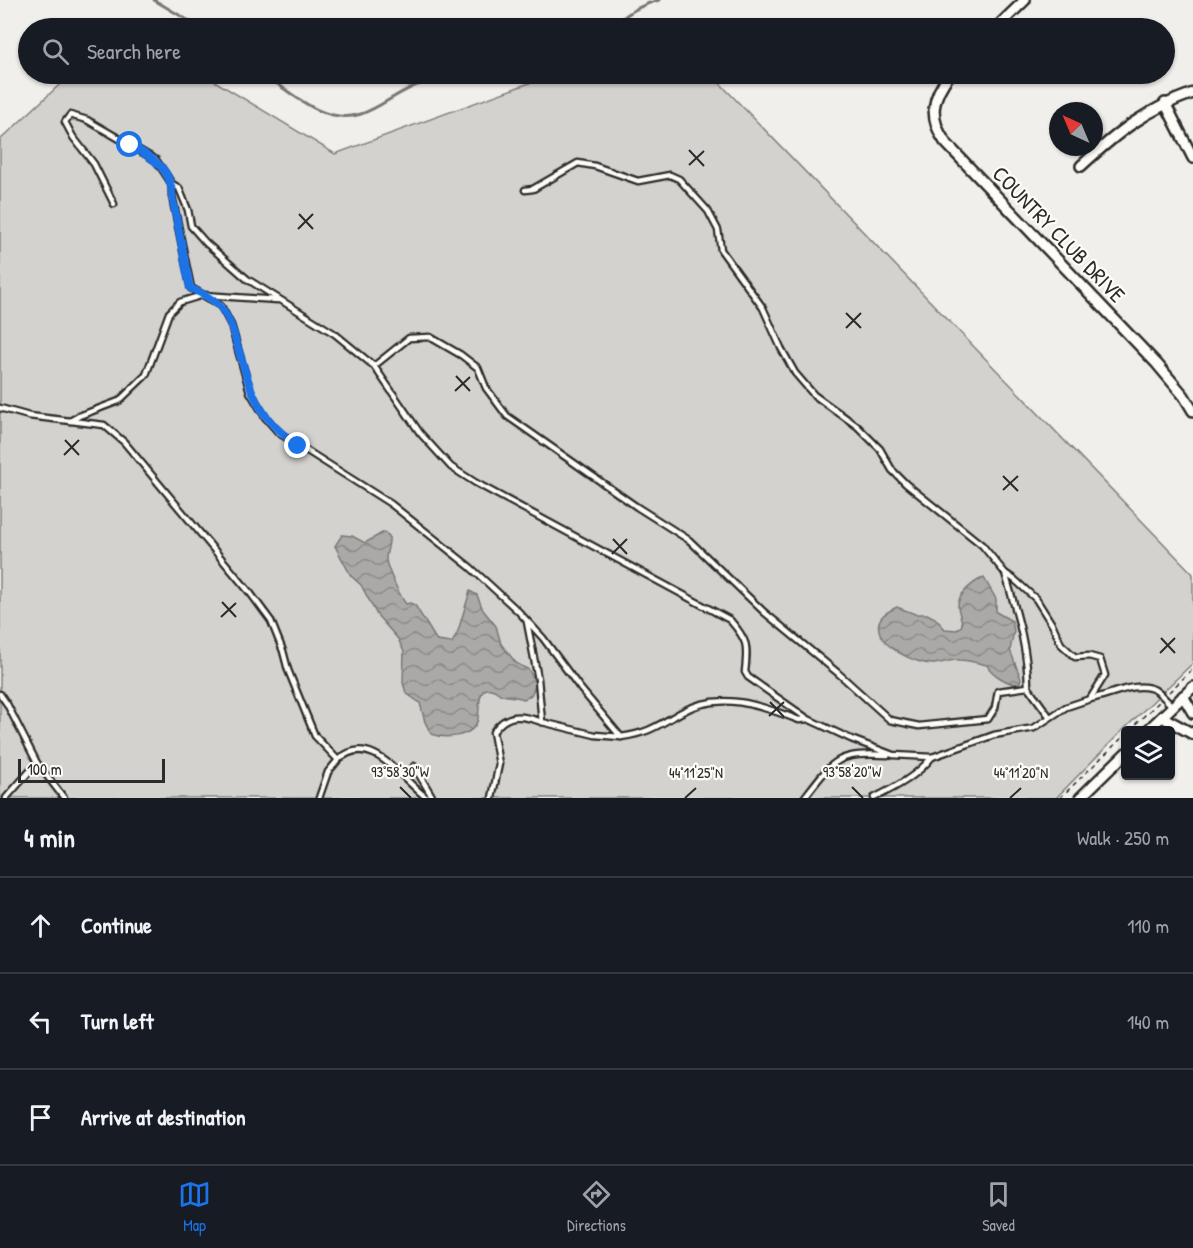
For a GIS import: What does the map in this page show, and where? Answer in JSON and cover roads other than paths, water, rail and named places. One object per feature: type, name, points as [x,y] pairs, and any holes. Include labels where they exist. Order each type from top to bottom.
[{"type":"street","points":[[1006,18],[1024,0]]},
{"type":"street","name":"COUNTRY CLUB DRIVE","points":[[942,84],[935,100],[933,113],[935,127],[945,142],[1157,364],[1184,396],[1193,411]]},
{"type":"street","points":[[1081,166],[1111,138],[1134,121],[1165,103],[1193,93]]},
{"type":"street","points":[[1165,103],[1193,158]]},
{"type":"street","points":[[1152,726],[1193,687]]},
{"type":"street","points":[[1184,696],[1193,713]]},
{"type":"street","points":[[1162,717],[1193,734]]},
{"type":"street","points":[[1080,798],[1121,757]]},
{"type":"lane","points":[[114,204],[94,164],[64,122],[70,115],[87,120],[156,160],[172,184],[179,188],[188,210],[191,226],[206,243],[247,279],[335,334],[374,366],[420,433],[452,467],[476,483],[730,620],[744,637],[747,652],[745,672],[748,677],[808,719],[893,755]]},
{"type":"lane","points":[[525,190],[533,189],[578,163],[595,165],[638,181],[670,175],[679,179],[708,211],[717,230],[721,250],[763,308],[795,373],[814,395],[856,426],[880,449],[892,470],[906,484],[982,545],[1005,573],[1036,599],[1061,644],[1075,657],[1089,656],[1100,659],[1105,675],[1090,699]]},
{"type":"lane","points":[[172,184],[172,196],[190,288],[221,306],[231,325],[250,392],[265,417],[279,433],[391,504],[470,567],[518,611],[543,638],[580,688],[621,737]]},
{"type":"lane","points":[[70,421],[119,401],[146,375],[169,313],[180,302],[203,295],[280,300]]},
{"type":"lane","points":[[374,366],[409,339],[430,338],[461,355],[478,368],[486,388],[507,416],[637,507],[689,540],[764,612],[838,673],[890,720],[919,726],[988,719],[995,708],[998,691],[1028,687]]},
{"type":"lane","points":[[0,408],[29,416],[104,425],[124,442],[271,621],[315,736],[338,760]]},
{"type":"lane","points":[[1005,573],[1028,663],[1028,687],[1049,716]]},
{"type":"lane","points":[[526,622],[538,679],[542,722]]},
{"type":"lane","points":[[804,798],[834,762],[851,754],[932,757],[994,735],[1034,728],[1049,716],[1066,707],[1126,690],[1148,688],[1156,691],[1173,706]]},
{"type":"lane","points":[[0,694],[37,764],[64,798]]},
{"type":"lane","points":[[492,798],[499,764],[493,732],[500,722],[514,717],[526,716],[595,735],[621,737],[640,735],[657,728],[681,712],[717,700],[746,702],[799,720],[808,719]]},
{"type":"lane","points":[[319,798],[328,772],[338,760],[348,752],[362,749],[376,754],[427,798]]},
{"type":"lane","points":[[874,798],[902,784],[926,765],[932,757]]},
{"type":"lane","points":[[6,798],[37,764]]},
{"type":"lane","points":[[414,766],[433,798]]},
{"type":"water","points":[[384,532],[389,536],[387,563],[397,589],[406,604],[415,605],[437,641],[452,643],[470,591],[477,595],[483,610],[496,626],[501,644],[516,663],[529,670],[536,684],[531,695],[524,699],[502,695],[495,690],[484,690],[481,694],[478,718],[474,727],[457,736],[431,734],[420,703],[406,693],[403,683],[404,652],[398,639],[377,615],[361,585],[351,576],[335,546],[342,535],[352,536],[365,543]]},
{"type":"water","points":[[984,578],[996,599],[996,612],[1012,621],[1014,631],[1010,650],[1021,679],[1019,684],[1010,683],[1001,678],[987,665],[966,660],[932,664],[917,661],[900,653],[881,637],[879,622],[881,618],[897,607],[915,614],[927,614],[935,618],[945,629],[957,630],[962,625],[958,606],[960,597],[972,585]]},
{"type":"waterway","points":[[154,0],[184,18]]},
{"type":"waterway","points":[[623,18],[634,10],[659,0]]},
{"type":"waterway","points":[[278,84],[309,106],[322,112],[348,117],[369,111],[422,84]]}]
